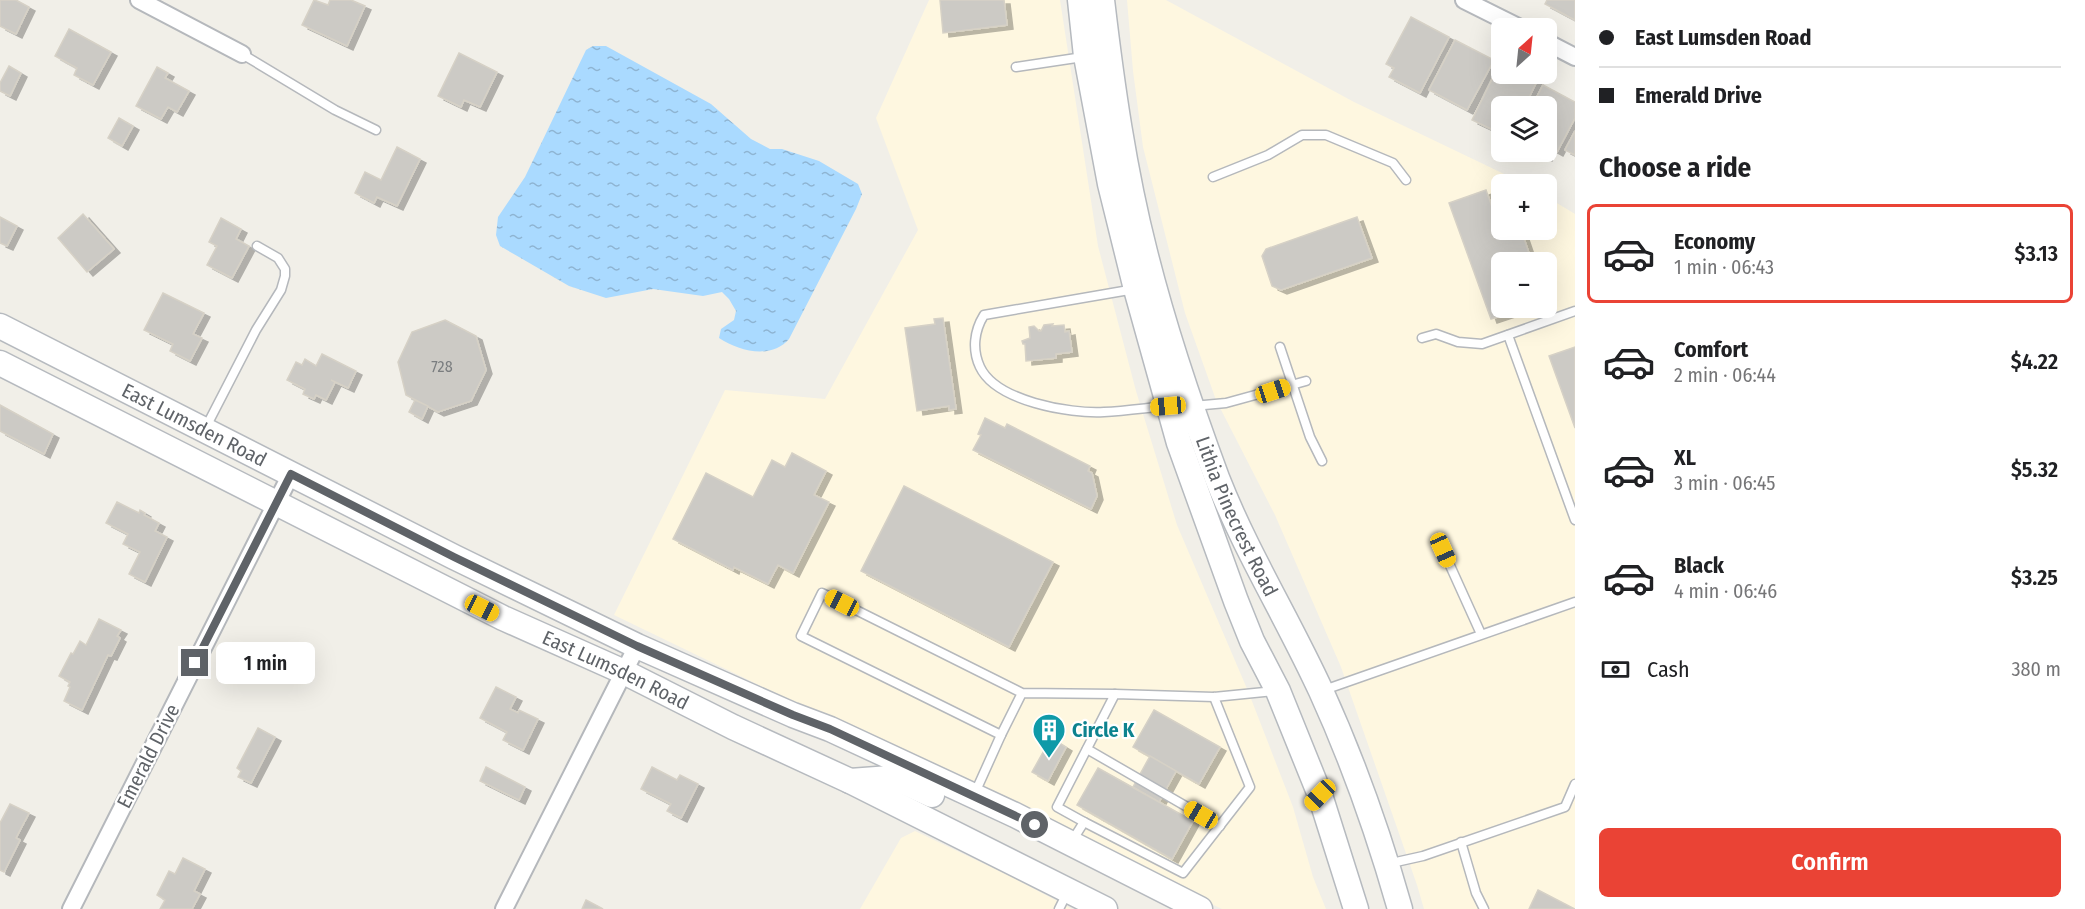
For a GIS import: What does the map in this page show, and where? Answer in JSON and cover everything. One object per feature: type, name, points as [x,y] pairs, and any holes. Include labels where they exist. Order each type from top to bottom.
[{"type":"main road","name":"Lithia Pinecrest Road","points":[[1080,0],[1086,56],[1110,184],[1136,289],[1180,406],[1218,479],[1248,550],[1321,691],[1371,816],[1400,909]]},
{"type":"main road","name":"Lithia Pinecrest Road","points":[[1102,0],[1113,91],[1145,252],[1180,406],[1190,477],[1252,641],[1278,691],[1320,795],[1356,909]]},
{"type":"main road","points":[[1086,56],[1100,61],[1105,68],[1113,91]]},
{"type":"main road","name":"East Lumsden Road","points":[[0,326],[454,557],[637,646],[830,729],[974,796],[1200,909]]},
{"type":"main road","name":"East Lumsden Road","points":[[0,363],[503,618],[624,672],[733,728],[850,782],[1064,899],[1094,906]]},
{"type":"main road","points":[[850,782],[890,778],[904,782],[1025,836],[1035,825]]},
{"type":"main road","points":[[1320,795],[1311,804],[1308,813],[1341,909]]},
{"type":"street","points":[[139,0],[242,54]]},
{"type":"street","points":[[1464,0],[1500,18]]},
{"type":"street","points":[[1557,48],[1575,57]]},
{"type":"street","name":"Emerald Drive","points":[[71,909],[291,474]]},
{"type":"street","points":[[504,909],[637,646]]},
{"type":"lane","points":[[242,54],[335,110],[376,130]]},
{"type":"lane","points":[[1016,67],[1086,56]]},
{"type":"lane","points":[[1213,177],[1268,155],[1302,135],[1326,135],[1393,163],[1406,180]]},
{"type":"lane","points":[[205,430],[256,330],[280,290],[285,276],[285,269],[278,258],[256,246]]},
{"type":"lane","points":[[1136,289],[984,315],[978,324],[975,357],[984,376],[1005,392],[1040,406],[1101,412],[1226,403],[1306,381]]},
{"type":"lane","points":[[1422,338],[1436,334],[1474,345],[1490,342],[1575,311]]},
{"type":"lane","points":[[1508,335],[1575,520]]},
{"type":"lane","points":[[1280,347],[1310,437],[1322,460]]},
{"type":"lane","points":[[1443,550],[1481,634]]},
{"type":"lane","points":[[1001,735],[801,636],[822,593],[1022,693],[1214,697],[1278,691]]},
{"type":"lane","points":[[1321,691],[1575,602]]},
{"type":"lane","points":[[974,796],[1022,693]]},
{"type":"lane","points":[[1115,694],[1057,807],[1183,873],[1250,787],[1214,697]]},
{"type":"lane","points":[[1087,749],[1220,826]]},
{"type":"lane","points":[[1387,864],[1423,856],[1564,807],[1575,784]]},
{"type":"lane","points":[[1071,843],[1084,822]]},
{"type":"lane","points":[[1461,842],[1476,893],[1484,909]]},
{"type":"shaded area","points":[[929,0],[1060,0],[1098,246],[1136,391],[1177,525],[1248,691],[1293,807],[1313,877],[1326,909],[1222,909],[614,615],[725,390],[825,399],[918,230],[876,118]]},
{"type":"shaded area","points":[[1127,0],[1166,0],[1354,102],[1504,174],[1491,174],[1491,240],[1557,240],[1557,203],[1575,214],[1575,909],[1424,909],[1341,667],[1275,515],[1216,400],[1185,313],[1143,147]]},
{"type":"shaded area","points":[[915,831],[1012,877],[1072,909],[860,909],[901,838]]},
{"type":"water","points":[[593,46],[606,46],[711,104],[751,139],[770,149],[782,149],[819,161],[858,184],[862,194],[856,209],[789,339],[782,346],[764,351],[745,350],[719,338],[721,329],[734,320],[736,311],[722,292],[703,296],[653,289],[606,298],[569,286],[500,246],[496,235],[498,217],[525,177],[586,50]]},
{"type":"building","points":[[0,0],[16,0],[29,7],[16,34],[0,26]]},
{"type":"building","points":[[314,0],[328,5],[330,0],[351,0],[365,6],[347,46],[302,25]]},
{"type":"building","points":[[940,0],[1004,0],[1007,25],[943,33]]},
{"type":"building","points":[[1547,0],[1575,0],[1575,20],[1545,4]]},
{"type":"building","points":[[1411,17],[1449,37],[1420,93],[1389,77],[1394,68],[1386,64]]},
{"type":"building","points":[[69,29],[111,52],[93,85],[74,75],[77,68],[55,56]]},
{"type":"building","points":[[1455,40],[1491,58],[1491,66],[1467,110],[1429,90]]},
{"type":"building","points":[[459,53],[497,72],[480,107],[464,100],[461,107],[438,96]]},
{"type":"building","points":[[9,66],[21,73],[10,96],[0,91],[0,83]]},
{"type":"building","points":[[157,67],[168,73],[165,78],[189,91],[177,112],[168,107],[161,119],[136,106]]},
{"type":"building","points":[[1491,81],[1491,84],[1536,84],[1530,96],[1491,96],[1491,129],[1472,120]]},
{"type":"building","points":[[1543,85],[1575,102],[1575,118],[1557,152],[1557,96],[1537,96]]},
{"type":"building","points":[[119,118],[133,126],[122,146],[108,138]]},
{"type":"building","points":[[1575,131],[1575,155],[1565,150]]},
{"type":"building","points":[[397,147],[420,159],[397,206],[377,197],[374,203],[355,193],[365,172],[381,180]]},
{"type":"building","points":[[1486,190],[1491,204],[1491,240],[1524,240],[1529,252],[1491,252],[1491,318],[1494,318],[1491,319],[1449,203]]},
{"type":"building","points":[[83,214],[114,249],[87,272],[58,238]]},
{"type":"building","points":[[0,217],[17,226],[7,246],[0,243]]},
{"type":"building","points":[[1357,217],[1372,258],[1281,290],[1272,286],[1262,256],[1266,249]]},
{"type":"building","points":[[221,218],[241,229],[236,239],[249,246],[232,278],[207,265],[217,246],[209,242]]},
{"type":"building","points":[[163,293],[204,313],[193,334],[202,338],[190,361],[170,351],[173,344],[144,330]]},
{"type":"building","points":[[943,318],[956,409],[949,410],[949,406],[917,411],[905,328],[935,324],[934,319]]},
{"type":"building","points":[[445,320],[476,336],[486,370],[471,401],[438,412],[406,395],[398,362],[412,332]]},
{"type":"building","points":[[1053,324],[1052,326],[1064,325],[1065,332],[1069,331],[1072,352],[1056,354],[1056,358],[1026,361],[1025,344],[1022,341],[1030,338],[1029,327],[1034,326],[1041,331],[1044,325]]},
{"type":"building","points":[[1575,347],[1575,428],[1549,356]]},
{"type":"building","points":[[322,354],[356,371],[348,388],[331,380],[335,382],[326,400],[316,395],[314,399],[303,394],[305,389],[287,380],[296,362],[302,365],[305,359],[316,366]]},
{"type":"building","points":[[415,400],[428,406],[422,419],[409,412]]},
{"type":"building","points":[[0,405],[53,434],[44,454],[0,431]]},
{"type":"building","points":[[985,418],[1005,428],[1007,424],[1090,466],[1088,471],[1092,473],[1097,496],[1091,509],[973,450],[981,435],[978,434]]},
{"type":"building","points":[[792,453],[826,471],[814,495],[829,502],[793,573],[778,565],[768,584],[734,567],[733,570],[673,539],[706,473],[753,497],[772,460],[785,467]]},
{"type":"building","points":[[904,486],[1053,562],[1009,647],[861,571]]},
{"type":"building","points":[[117,502],[139,513],[140,510],[145,513],[144,515],[159,523],[155,531],[167,537],[145,582],[129,574],[140,552],[123,544],[128,534],[106,523]]},
{"type":"building","points":[[99,619],[121,630],[117,636],[120,638],[111,656],[108,655],[82,710],[64,701],[70,682],[59,676],[80,641],[86,645]]},
{"type":"building","points":[[496,687],[516,697],[510,709],[518,713],[519,710],[538,719],[523,750],[503,740],[507,732],[480,718]]},
{"type":"building","name":"Circle K","points":[[1154,710],[1220,747],[1199,784],[1133,747]]},
{"type":"building","points":[[258,728],[275,737],[251,783],[238,777],[241,771],[237,768]]},
{"type":"building","name":"Circle K","points":[[1051,738],[1066,747],[1048,781],[1032,772]]},
{"type":"building","points":[[1150,756],[1176,771],[1159,802],[1133,787]]},
{"type":"building","points":[[486,767],[525,787],[519,800],[480,781]]},
{"type":"building","points":[[652,767],[677,780],[680,775],[698,784],[681,818],[667,811],[671,804],[641,789]]},
{"type":"building","name":"Circle K","points":[[1098,768],[1193,821],[1172,859],[1077,805]]},
{"type":"building","points":[[10,804],[29,813],[16,838],[20,840],[4,872],[0,870],[0,823]]},
{"type":"building","points":[[183,858],[205,869],[194,891],[200,894],[192,909],[160,909],[165,900],[157,895],[169,871],[175,874]]},
{"type":"building","points":[[1538,890],[1575,909],[1529,909]]},
{"type":"building","points":[[586,900],[603,909],[582,909]]},
{"type":"place","name":"Circle K","points":[[1049,759]]},
{"type":"route","points":[[195,663],[291,474],[637,646],[830,729],[1035,825]]}]
